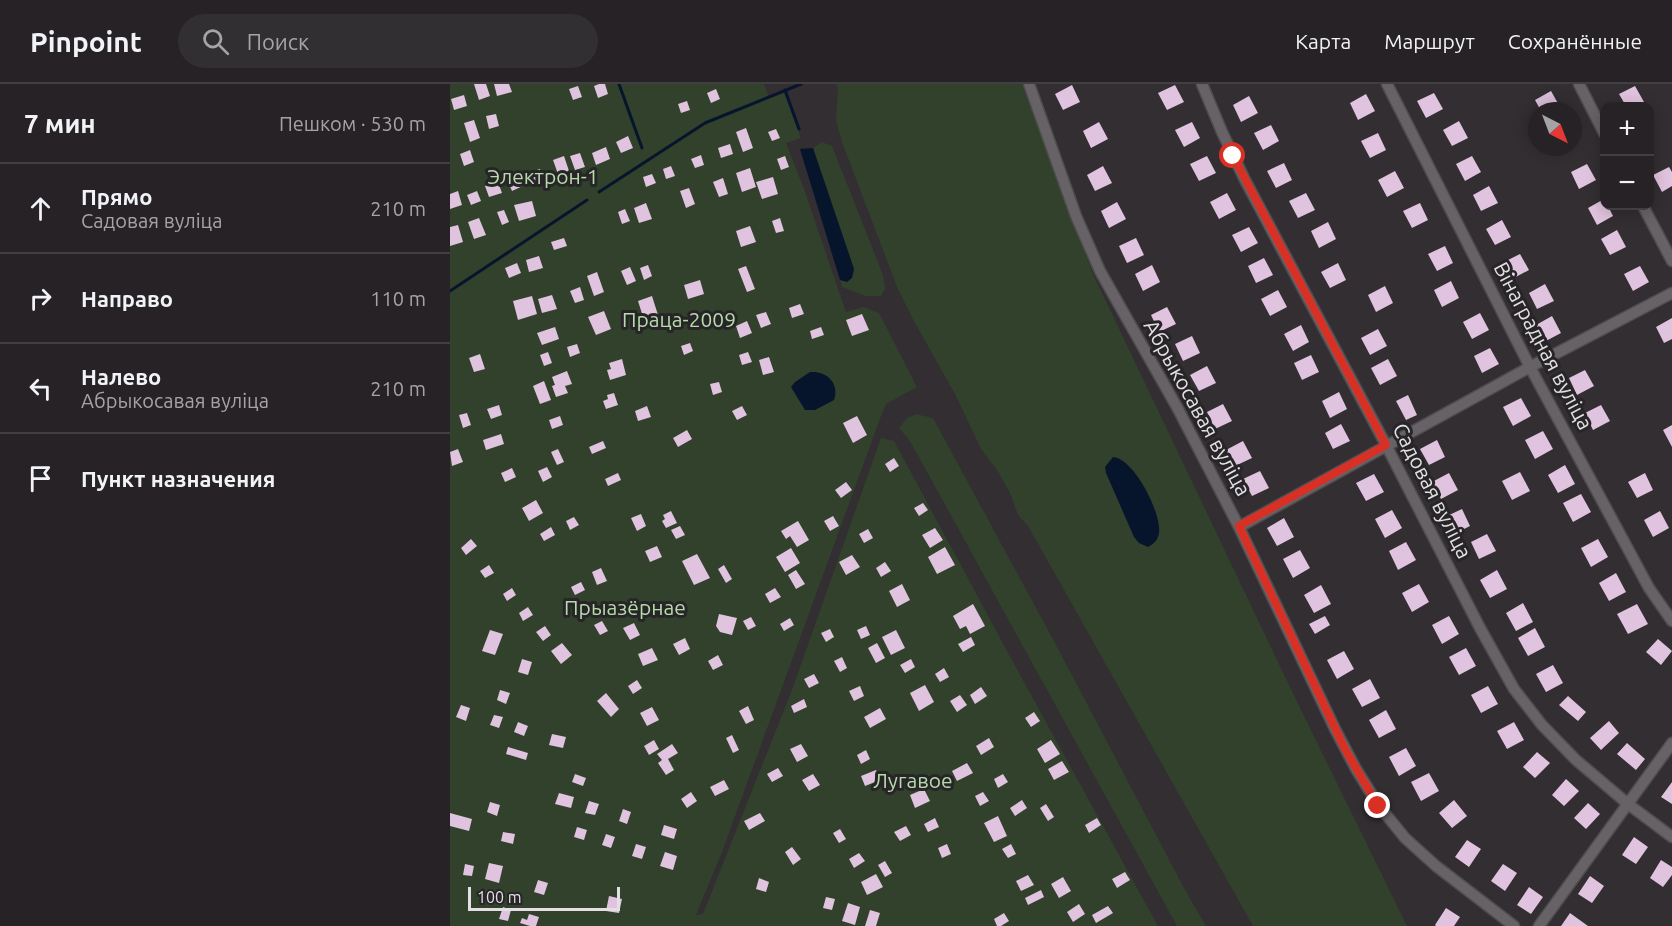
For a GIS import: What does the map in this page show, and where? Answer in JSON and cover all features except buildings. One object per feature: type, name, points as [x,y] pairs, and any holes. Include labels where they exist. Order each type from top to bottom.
[{"type":"street","name":"Абрыкосавая вуліца","points":[[1029,84],[1076,216],[1100,272],[1178,409],[1239,526],[1345,749],[1378,806],[1391,823],[1420,852],[1514,926]]},
{"type":"street","name":"Садовая вуліца","points":[[1202,84],[1245,180],[1514,689],[1557,742],[1628,804],[1672,837]]},
{"type":"street","name":"Вінаградная вуліца","points":[[1387,84],[1530,367],[1649,588],[1672,621]]},
{"type":"street","points":[[1579,84],[1600,124]]},
{"type":"street","points":[[1645,210],[1672,261]]},
{"type":"street","points":[[1239,526],[1530,367],[1672,293]]},
{"type":"street","points":[[1539,926],[1672,743]]},
{"type":"green space","points":[[450,84],[764,84],[769,98],[784,93],[801,138],[786,143],[846,312],[864,307],[879,313],[917,387],[886,404],[722,852],[696,915],[703,914],[792,690],[881,438],[894,441],[1158,926],[450,926]]},
{"type":"green space","points":[[836,84],[1022,84],[1093,274],[1287,681],[1407,926],[1253,926],[1028,526],[1018,515],[1010,493],[997,470],[981,449],[955,394],[897,287],[842,142],[836,121],[838,89]]},
{"type":"green space","points":[[822,142],[832,146],[883,275],[885,289],[881,296],[866,296],[842,287],[840,280],[847,282],[854,269],[813,148]]},
{"type":"green space","points":[[916,414],[933,418],[1206,926],[1177,926],[910,441],[899,428],[907,418]]},
{"type":"water","points":[[813,148],[854,269],[852,278],[847,282],[840,280],[800,149]]},
{"type":"water","points":[[810,372],[821,373],[830,379],[835,388],[835,394],[834,400],[815,410],[805,410],[791,387]]},
{"type":"water","points":[[1113,457],[1121,460],[1138,476],[1156,513],[1159,524],[1158,538],[1148,547],[1139,543],[1134,537],[1106,473],[1105,467]]},
{"type":"waterway","points":[[619,84],[642,148]]},
{"type":"waterway","points":[[599,192],[705,123],[801,84]]},
{"type":"waterway","points":[[785,90],[799,129]]},
{"type":"waterway","points":[[450,291],[587,200]]},
{"type":"route","points":[[1233,156],[1386,445],[1239,526],[1345,749],[1378,806]]},
{"type":"park label","name":"Электрон-1","points":[[543,177]]},
{"type":"park label","name":"Праца-2009","points":[[679,320]]},
{"type":"park label","name":"Прыазёрнае","points":[[625,608]]},
{"type":"park label","name":"Лугавое","points":[[913,781]]}]
